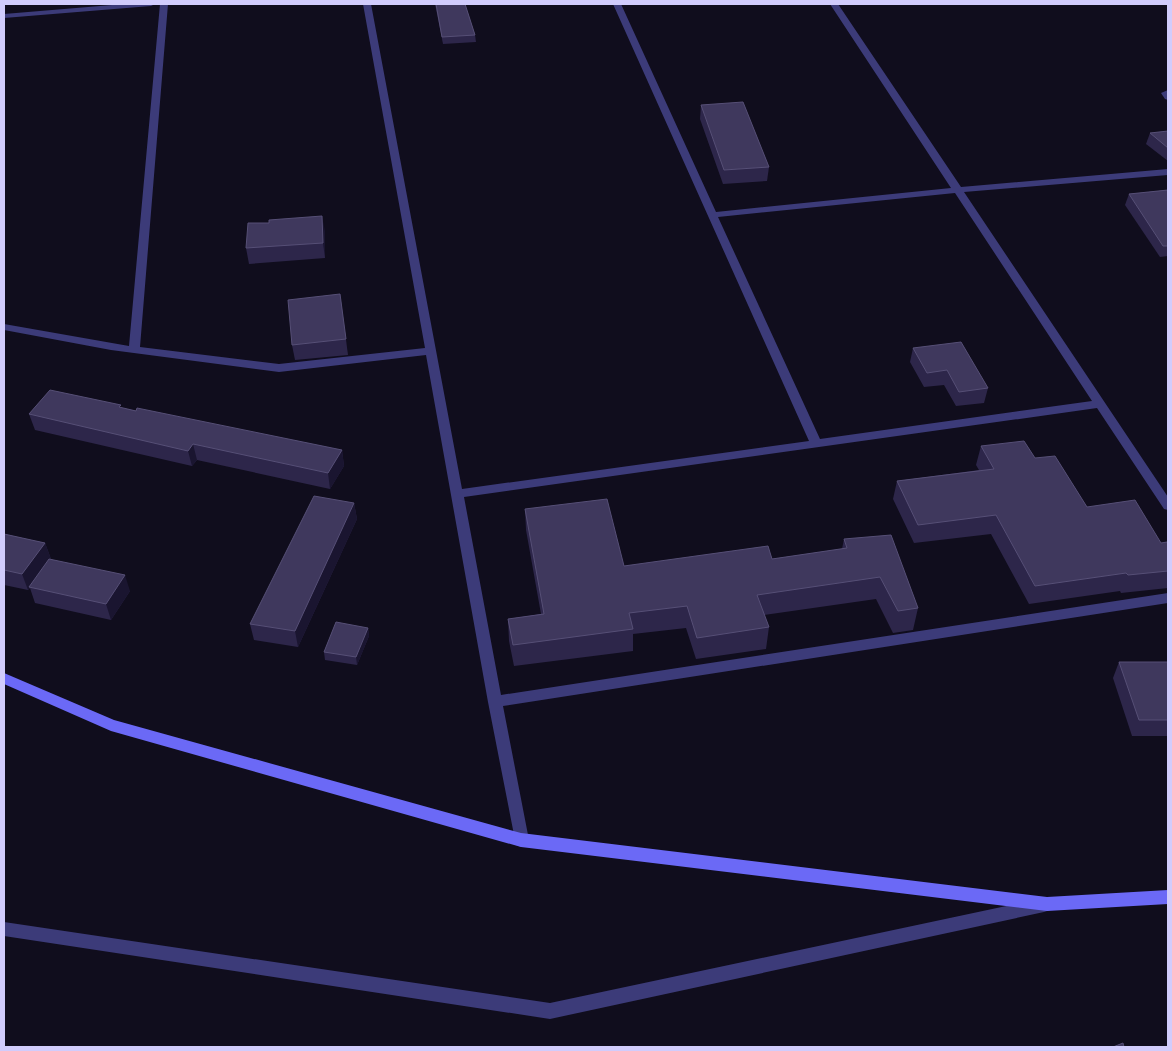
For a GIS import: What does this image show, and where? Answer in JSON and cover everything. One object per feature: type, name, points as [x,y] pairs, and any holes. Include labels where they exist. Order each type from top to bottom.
[{"type":"main road","points":[[4,678],[111,725],[521,840],[1047,904],[1168,897]]},
{"type":"street","points":[[4,16],[151,4]]},
{"type":"street","points":[[134,350],[164,4]]},
{"type":"street","points":[[367,4],[521,840]]},
{"type":"street","points":[[617,4],[816,444]]},
{"type":"street","points":[[834,4],[1168,506]]},
{"type":"street","points":[[712,214],[1168,172]]},
{"type":"street","points":[[4,328],[134,350],[279,368],[431,351]]},
{"type":"street","points":[[457,494],[1100,404]]},
{"type":"street","points":[[495,702],[1168,598]]},
{"type":"street","points":[[4,929],[550,1011],[1047,904]]},
{"type":"building","points":[[436,4],[465,4],[475,35],[442,37]]},
{"type":"building","points":[[743,102],[769,167],[724,170],[701,105]]},
{"type":"building","points":[[1168,131],[1168,148],[1150,133]]},
{"type":"building","points":[[1168,190],[1168,246],[1163,246],[1129,194]]},
{"type":"building","points":[[322,216],[323,243],[246,248],[248,223],[269,223],[269,220]]},
{"type":"building","points":[[340,294],[346,339],[292,345],[288,300]]},
{"type":"building","points":[[961,342],[988,388],[959,392],[947,370],[927,373],[913,348]]},
{"type":"building","points":[[50,390],[121,405],[119,407],[136,411],[137,408],[342,450],[328,473],[193,444],[188,451],[29,414]]},
{"type":"building","points":[[1024,441],[1035,458],[1055,456],[1087,507],[1135,500],[1161,543],[1167,542],[1168,544],[1168,571],[1128,575],[1126,573],[1035,586],[996,515],[918,525],[897,481],[994,469],[981,446]]},
{"type":"building","points":[[314,496],[354,503],[295,631],[250,624]]},
{"type":"building","points":[[607,499],[624,566],[768,546],[772,559],[847,548],[844,539],[891,535],[918,608],[898,611],[880,577],[757,595],[769,627],[697,638],[687,606],[629,613],[633,629],[513,645],[508,619],[544,614],[525,509]]},
{"type":"building","points":[[4,534],[45,543],[22,574],[4,570]]},
{"type":"building","points":[[49,559],[125,575],[106,604],[29,587]]},
{"type":"building","points":[[336,622],[368,628],[356,657],[324,652]]},
{"type":"building","points":[[1119,662],[1168,662],[1168,720],[1139,720]]},
{"type":"building","points":[[1123,1043],[1124,1047],[1113,1047]]}]
